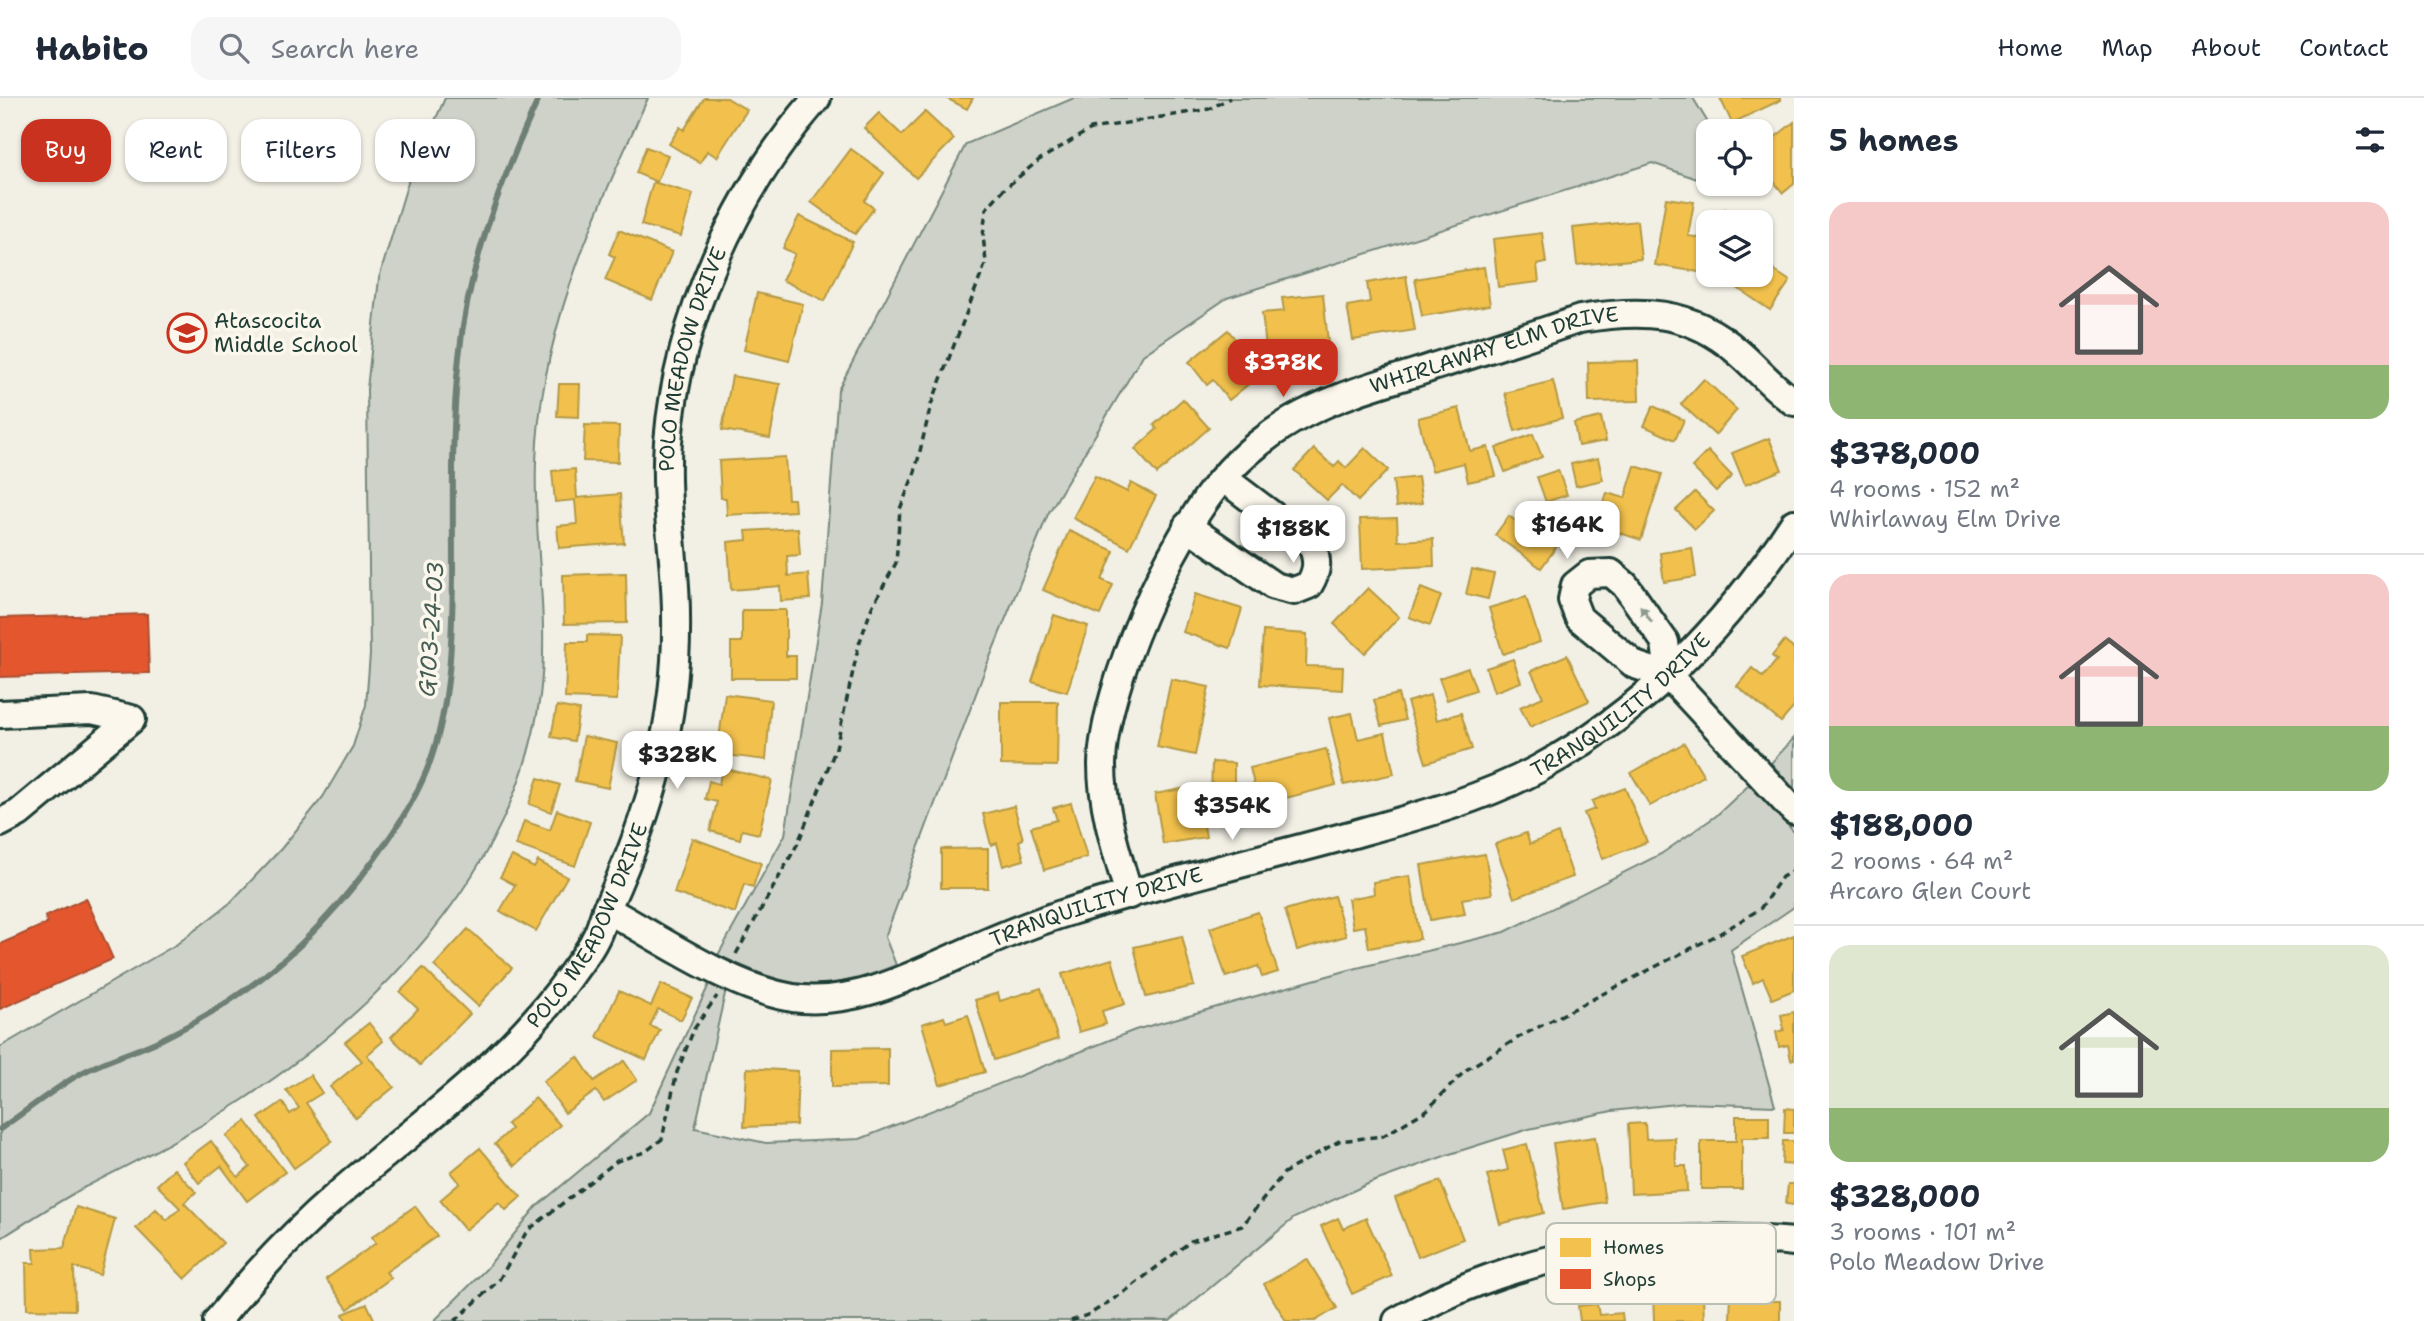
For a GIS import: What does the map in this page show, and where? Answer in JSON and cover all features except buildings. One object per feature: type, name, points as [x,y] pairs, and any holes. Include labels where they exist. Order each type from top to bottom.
[{"type":"street","name":"POLO MEADOW DRIVE","points":[[217,1321],[263,1266],[298,1231],[462,1093],[522,1034],[555,996],[596,939],[645,818],[672,699],[677,614],[667,494],[667,445],[682,355],[698,303],[735,220],[767,162],[817,98]]},
{"type":"street","name":"WHIRLAWAY ELM DRIVE","points":[[1129,895],[1103,789],[1105,736],[1118,683],[1134,640],[1187,526],[1223,478],[1273,433],[1302,414],[1344,395],[1580,319],[1621,312],[1669,316],[1709,332],[1735,349],[1794,402]]},
{"type":"street","points":[[1187,526],[1275,586],[1294,591],[1309,585],[1316,573],[1317,559],[1312,545],[1223,478]]},
{"type":"street","name":"TRANQUILITY DRIVE","points":[[606,909],[727,975],[772,993],[800,999],[831,999],[891,985],[1011,932],[1129,895],[1430,813],[1488,792],[1537,770],[1601,731],[1669,676],[1711,635],[1748,590],[1794,523]]},
{"type":"street","points":[[1669,676],[1794,811]]},
{"type":"street","points":[[0,714],[92,710],[132,719],[19,813],[0,823]]},
{"type":"street","points":[[1776,1241],[1794,1242]]},
{"type":"street","points":[[1396,1321],[1461,1290],[1546,1264]]},
{"type":"path","points":[[455,1321],[499,1280],[527,1231],[617,1161],[645,1152],[662,1139],[681,1061],[694,1029],[711,1007],[798,843],[829,768],[859,644],[872,607],[896,563],[900,509],[915,472],[931,405],[986,262],[983,236],[986,209],[1003,190],[1039,160],[1073,137],[1091,129],[1209,109],[1230,98]]},
{"type":"path","points":[[1070,1321],[1090,1314],[1122,1293],[1191,1241],[1242,1226],[1284,1173],[1339,1141],[1383,1136],[1427,1110],[1466,1070],[1521,1036],[1719,934],[1760,909],[1782,877],[1794,870]]},
{"type":"shaded area","points":[[445,98],[648,98],[590,230],[559,320],[548,366],[540,413],[536,462],[543,666],[540,696],[526,760],[502,821],[470,878],[432,932],[388,981],[339,1027],[288,1068],[235,1105],[74,1193],[0,1239],[0,1047],[177,944],[230,903],[281,849],[323,797],[353,746],[366,705],[370,654],[367,389],[379,278],[408,182],[475,182],[475,119],[436,119]]},
{"type":"shaded area","points":[[1074,98],[1693,98],[1706,119],[1696,119],[1696,179],[1652,163],[1227,298],[1143,355],[1048,514],[986,667],[885,937],[896,965],[870,975],[826,984],[786,981],[718,955],[785,835],[822,603],[838,390],[966,144]]},
{"type":"shaded area","points":[[1794,738],[1794,790],[1771,763]]},
{"type":"shaded area","points":[[1750,784],[1794,832],[1794,907],[1731,950],[1775,1106],[1685,1103],[1612,1111],[1529,1129],[1450,1154],[1370,1183],[1294,1218],[1170,1321],[434,1321],[486,1269],[536,1207],[649,1113],[711,980],[726,989],[695,1128],[766,1143],[860,1139],[1135,1030],[1349,970],[1505,932],[1661,854],[1716,816]]},
{"type":"waterway","name":"G103-24-03","points":[[0,1129],[78,1075],[178,1031],[234,998],[269,972],[301,944],[338,905],[375,858],[408,808],[421,783],[438,737],[449,670],[453,601],[455,412],[463,323],[488,224],[539,98]]},
{"type":"place","name":"Atascocita Middle School","points":[[187,333]]}]
